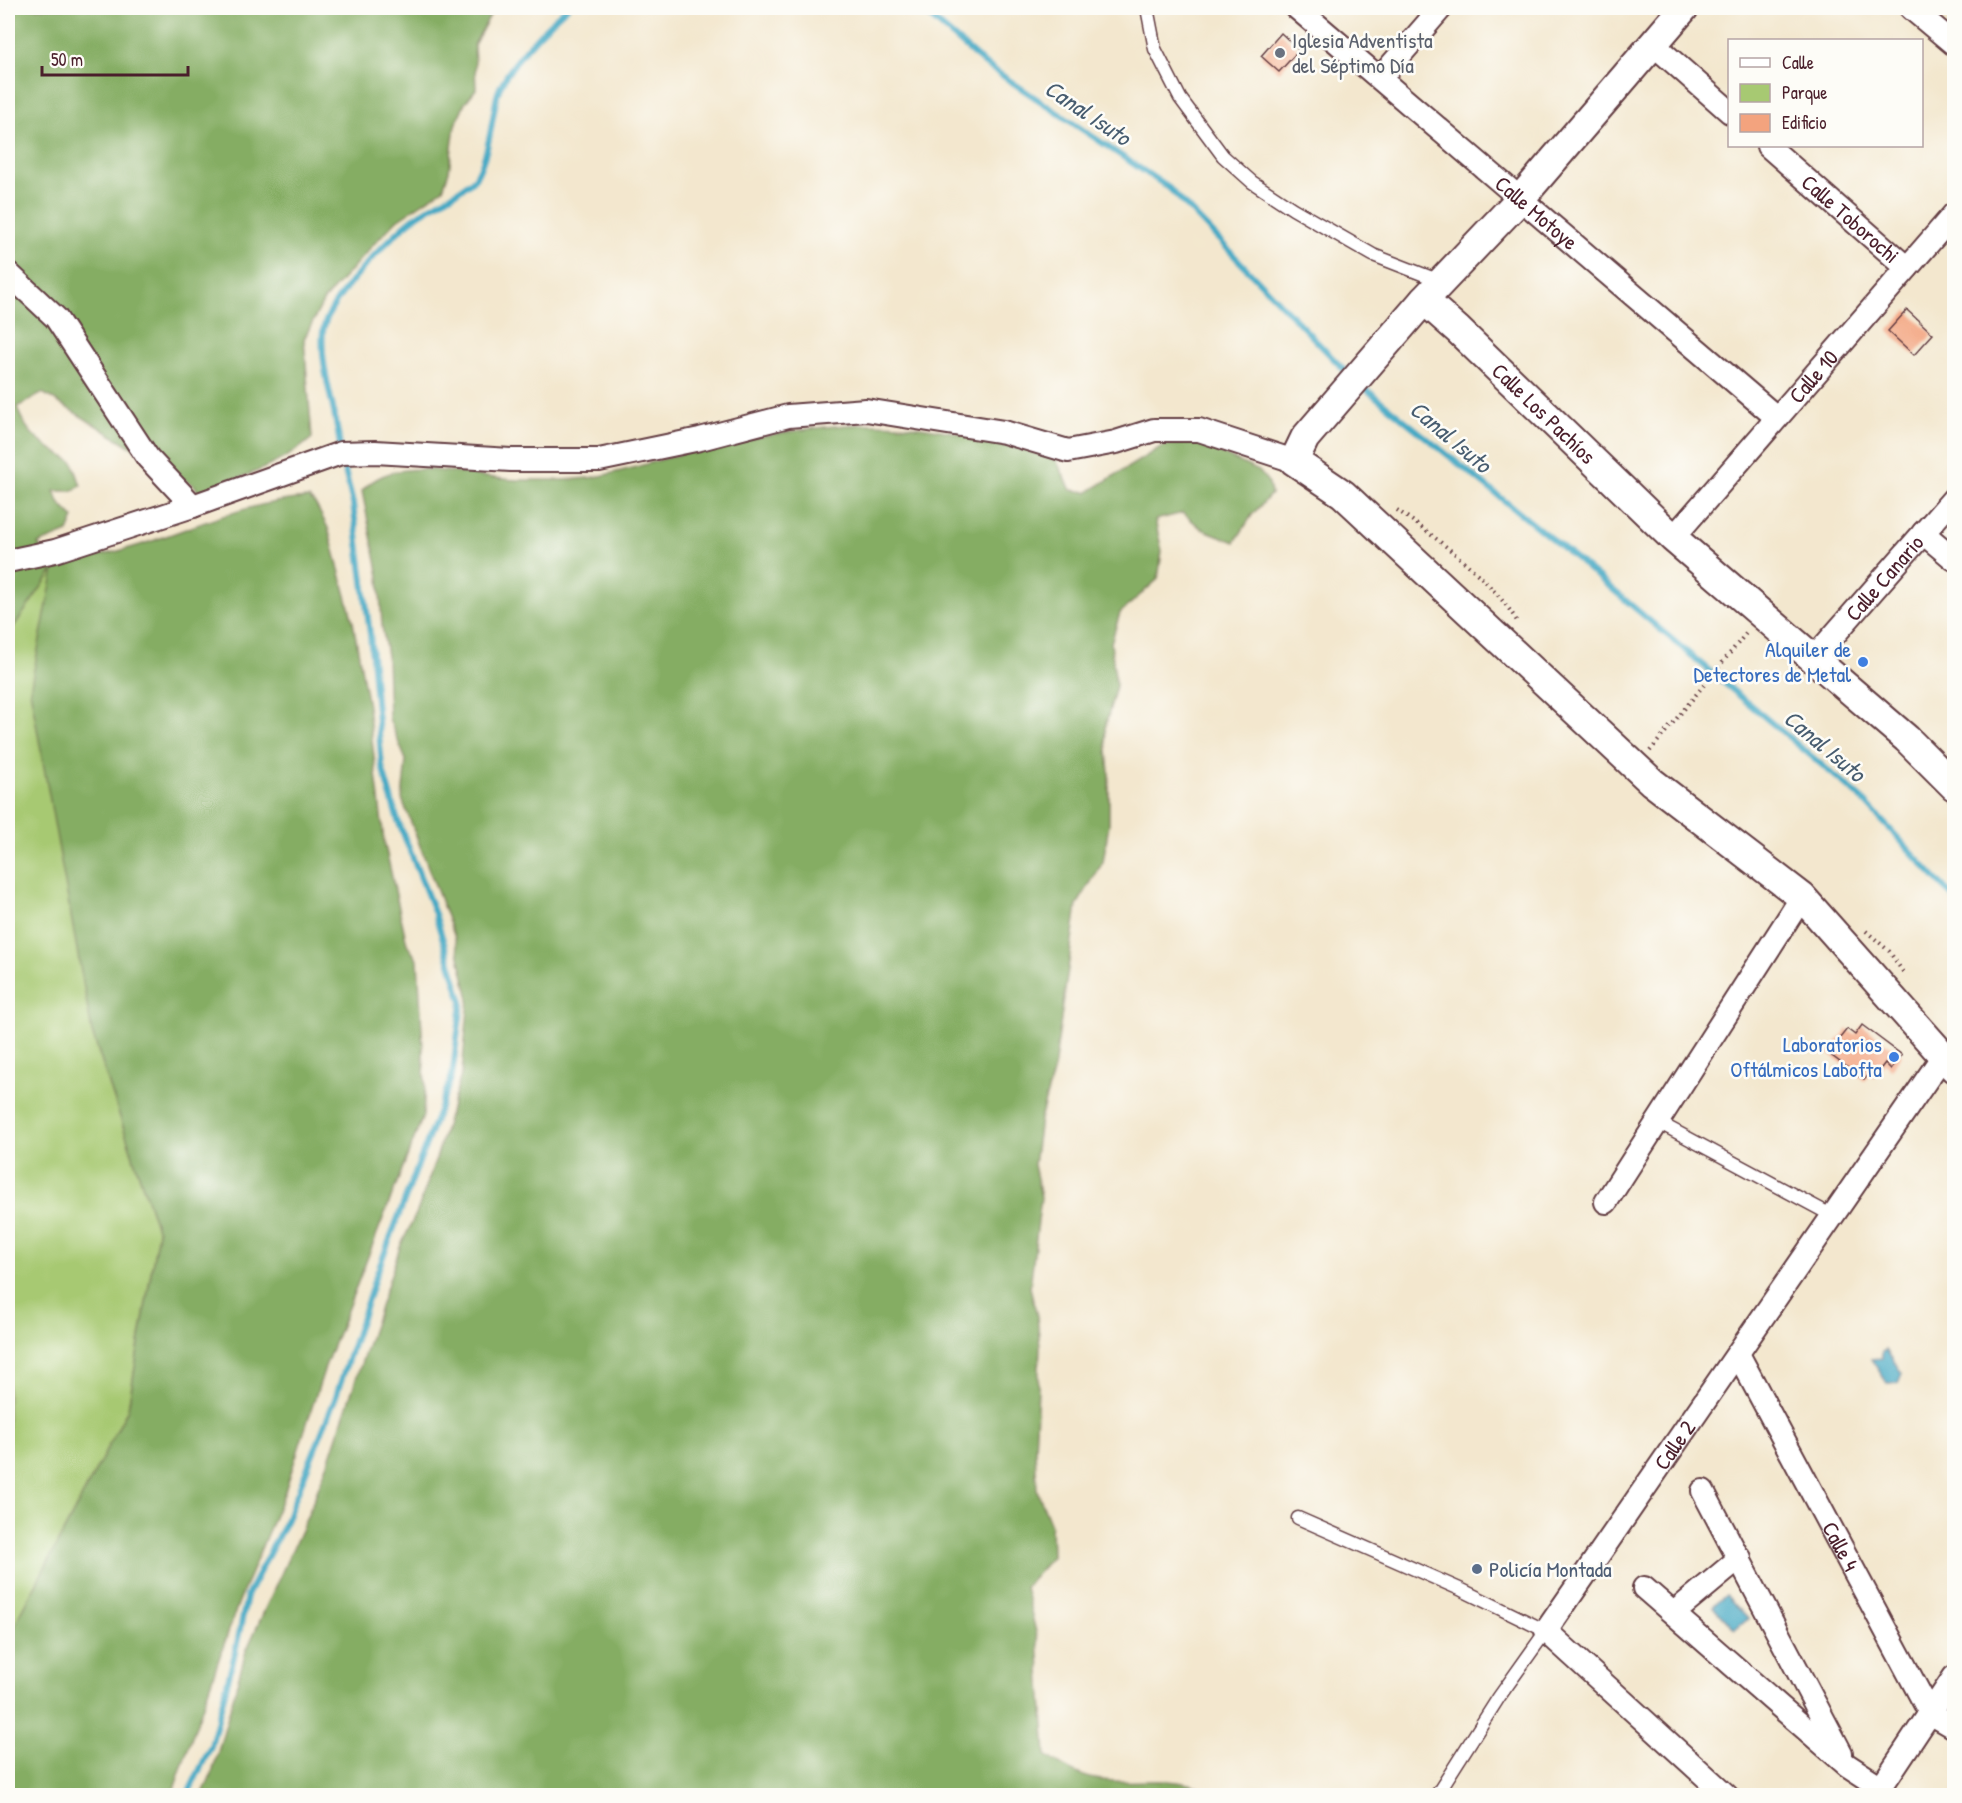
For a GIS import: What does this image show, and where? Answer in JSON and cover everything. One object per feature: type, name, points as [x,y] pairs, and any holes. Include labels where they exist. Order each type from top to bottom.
[{"type":"street","name":"Calle Motoye","points":[[1297,8],[1382,77],[1776,417]]},
{"type":"street","points":[[1382,77],[1441,8]]},
{"type":"street","points":[[1299,450],[1400,328],[1521,198],[1684,8]]},
{"type":"street","points":[[1911,8],[1954,44]]},
{"type":"street","points":[[1653,44],[1728,110]]},
{"type":"street","name":"Calle Toborochi","points":[[1769,147],[1906,268]]},
{"type":"street","name":"Calle 10","points":[[1673,538],[1906,268],[1951,224]]},
{"type":"street","points":[[8,273],[56,318],[148,458],[193,506]]},
{"type":"street","name":"Calle Los Pachíos","points":[[1433,291],[1458,330],[1673,538],[1908,739],[1954,786]]},
{"type":"street","points":[[8,561],[56,551],[193,506],[341,453],[375,452],[511,460],[599,460],[700,439],[788,416],[866,410],[1004,432],[1068,451],[1116,442],[1154,430],[1199,430],[1299,450],[1342,494],[1652,782],[1802,897],[1949,1062]]},
{"type":"street","name":"Calle Canario","points":[[1813,659],[1954,498]]},
{"type":"street","points":[[1923,533],[1954,559]]},
{"type":"street","points":[[1606,1202],[1802,897]]},
{"type":"street","name":"Calle 2","points":[[1545,1631],[1833,1216],[1949,1062]]},
{"type":"street","name":"Calle 4","points":[[1738,1354],[1930,1713]]},
{"type":"street","points":[[1703,1491],[1847,1765]]},
{"type":"street","points":[[1674,1613],[1740,1558]]},
{"type":"street","points":[[1644,1588],[1878,1791],[1954,1677]]},
{"type":"street","points":[[1545,1631],[1727,1796]]},
{"type":"street","points":[[1930,1713],[1954,1727]]},
{"type":"lane","points":[[1147,8],[1155,49],[1180,98],[1223,156],[1252,182],[1293,209],[1433,291]]},
{"type":"lane","points":[[1658,1122],[1833,1216]]},
{"type":"lane","points":[[1298,1518],[1462,1590],[1545,1631],[1499,1697],[1436,1796]]},
{"type":"path","points":[[1666,732],[1761,614]]},
{"type":"green space","points":[[8,8],[494,8],[474,45],[476,89],[465,103],[455,125],[449,171],[443,189],[397,220],[372,246],[324,300],[304,339],[312,438],[273,464],[198,492],[195,486],[43,393],[17,407],[21,418],[32,434],[46,446],[73,462],[81,486],[72,491],[54,491],[60,504],[74,518],[68,532],[38,544],[55,567],[140,545],[265,504],[309,498],[316,505],[328,528],[353,622],[368,706],[384,841],[407,944],[418,961],[425,1084],[423,1116],[326,1364],[285,1491],[238,1604],[172,1795],[8,1795],[8,1638],[128,1409],[158,1232],[92,1032],[30,690],[54,569],[8,635]]},
{"type":"green space","points":[[867,424],[916,426],[939,430],[1055,458],[1071,490],[1088,492],[1164,445],[1197,442],[1259,471],[1269,483],[1271,494],[1252,515],[1235,542],[1202,529],[1183,513],[1155,520],[1162,551],[1158,579],[1120,613],[1111,643],[1116,686],[1105,728],[1109,773],[1109,824],[1103,862],[1077,905],[1054,1069],[1040,1119],[1034,1165],[1041,1197],[1030,1287],[1037,1316],[1040,1347],[1035,1451],[1037,1490],[1051,1525],[1052,1557],[1025,1587],[1038,1640],[1046,1755],[1069,1770],[1095,1779],[1186,1784],[1214,1795],[202,1796],[213,1770],[246,1651],[307,1517],[328,1463],[400,1247],[417,1212],[436,1159],[462,1072],[469,999],[454,935],[402,799],[406,760],[389,719],[387,656],[382,626],[379,576],[362,491],[377,479],[395,472],[415,469],[522,480],[568,480],[595,477],[692,451],[757,437],[823,427]]},
{"type":"green space","points":[[54,567],[92,1032],[158,1232],[128,1409],[8,1638],[8,635]]},
{"type":"water","points":[[1886,1350],[1902,1373],[1898,1383],[1887,1383],[1871,1359],[1882,1358],[1882,1352]]},
{"type":"water","points":[[1726,1595],[1748,1619],[1735,1630],[1713,1606]]},
{"type":"building","name":"Iglesia Adventista del Séptimo Día","points":[[1281,33],[1299,50],[1279,72],[1261,56]]},
{"type":"building","points":[[1907,310],[1933,334],[1914,355],[1888,331]]},
{"type":"building","points":[[1862,1025],[1902,1055],[1891,1069],[1885,1063],[1874,1077],[1869,1074],[1864,1080],[1828,1053],[1847,1029],[1855,1035]]},
{"type":"waterway","points":[[340,448],[322,345],[327,318],[348,286],[392,238],[417,216],[459,190],[477,175],[485,156],[501,85],[527,49],[567,8]]},
{"type":"waterway","name":"Canal Isuto","points":[[920,8],[985,64],[1169,188],[1349,375]]},
{"type":"waterway","name":"Canal Isuto","points":[[1361,385],[1568,552],[1860,797],[1954,898]]},
{"type":"waterway","points":[[187,1796],[211,1746],[247,1596],[287,1519],[335,1399],[375,1278],[452,1076],[462,1002],[435,914],[397,818],[382,766],[370,634],[353,504],[342,458]]},
{"type":"place","name":"Iglesia Adventista del Séptimo Día","points":[[1280,53]]},
{"type":"place","name":"Alquiler de Detectores de Metal","points":[[1863,662]]},
{"type":"place","name":"Laboratorios Oftálmicos Labofta","points":[[1894,1057]]},
{"type":"place","name":"Policía Montada","points":[[1477,1569]]}]
